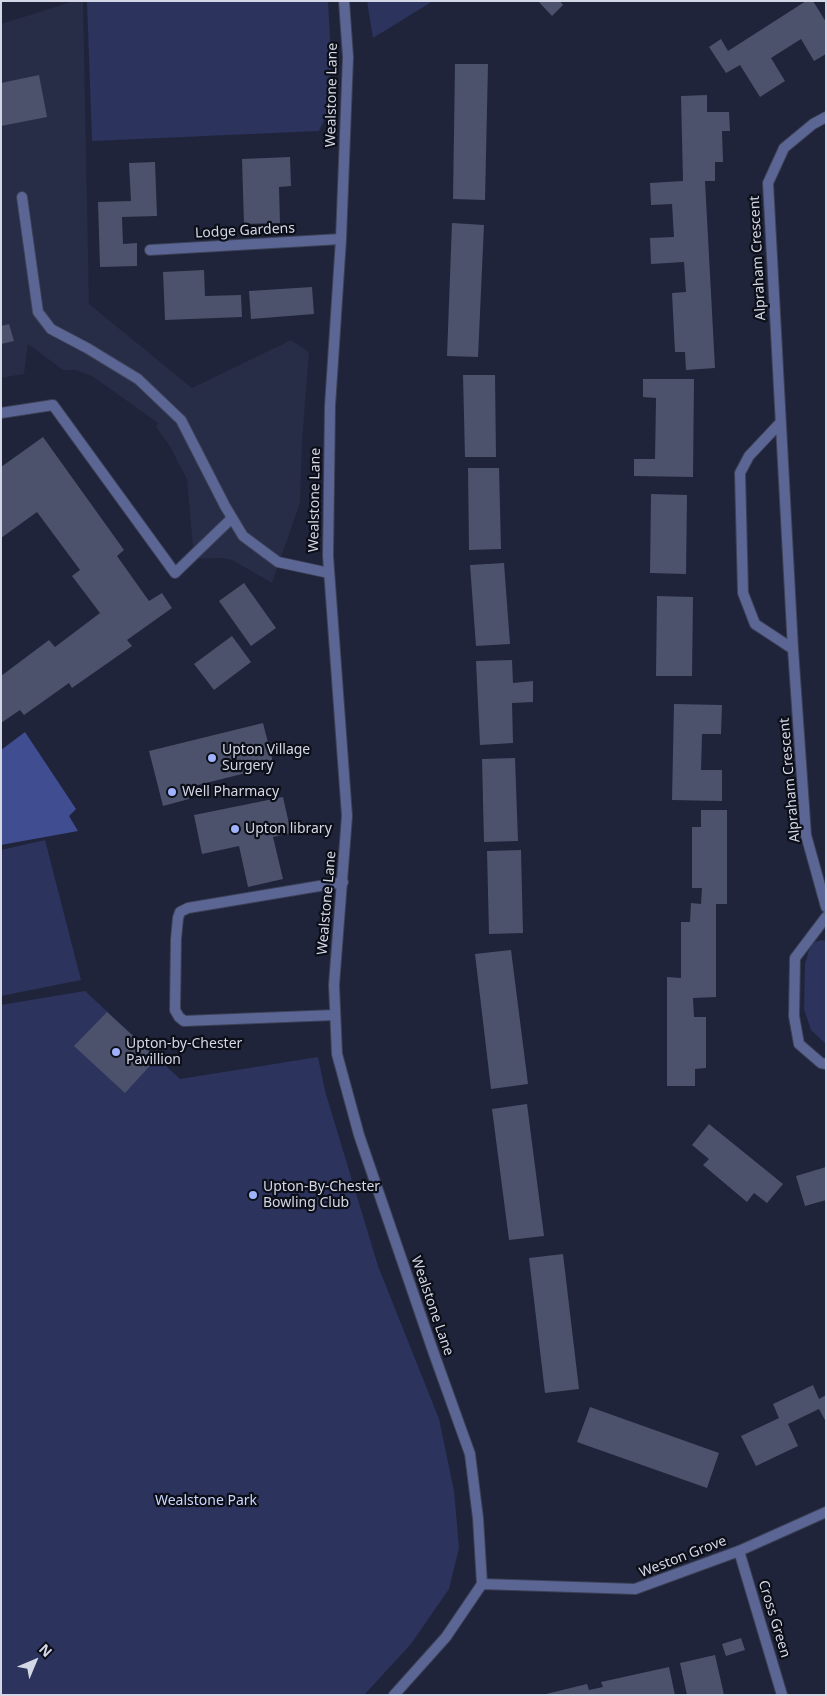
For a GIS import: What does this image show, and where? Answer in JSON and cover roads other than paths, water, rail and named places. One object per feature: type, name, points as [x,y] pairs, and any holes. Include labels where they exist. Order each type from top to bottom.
[{"type":"street","name":"Wealstone Lane","points":[[344,1],[348,57],[341,239],[330,406],[328,556],[347,816],[334,985],[337,1054],[359,1135],[470,1454],[478,1518],[482,1584]]},
{"type":"street","name":"Alpraham Crescent","points":[[826,117],[813,124],[784,148],[768,183],[792,649],[806,835],[826,907]]},
{"type":"street","points":[[22,198],[38,312],[51,329],[138,379],[181,420],[243,536],[278,562],[329,573]]},
{"type":"street","name":"Lodge Gardens","points":[[150,250],[341,239]]},
{"type":"street","points":[[1,412],[53,405],[175,573],[232,518]]},
{"type":"street","points":[[780,423],[750,456],[740,473],[743,593],[755,624],[792,649]]},
{"type":"street","points":[[335,1014],[184,1021],[179,1018],[175,1010],[176,939],[180,912],[188,908],[343,882]]},
{"type":"street","points":[[826,917],[795,958],[794,1016],[799,1044],[821,1063],[826,1064]]},
{"type":"street","name":"Weston Grove","points":[[482,1584],[635,1590],[739,1550],[826,1512]]},
{"type":"street","name":"Cross Green","points":[[739,1550],[782,1695]]},
{"type":"street","points":[[394,1695],[446,1637],[482,1584]]},
{"type":"place","name":"Upton Village Surgery","points":[[212,758]]},
{"type":"place","name":"Well Pharmacy","points":[[172,792]]},
{"type":"place","name":"Upton library","points":[[235,829]]},
{"type":"place","name":"Upton-by-Chester Pavillion","points":[[116,1052]]},
{"type":"place","name":"Upton-By-Chester Bowling Club","points":[[253,1195]]},
{"type":"park label","name":"Wealstone Park","points":[[206,1501]]}]
